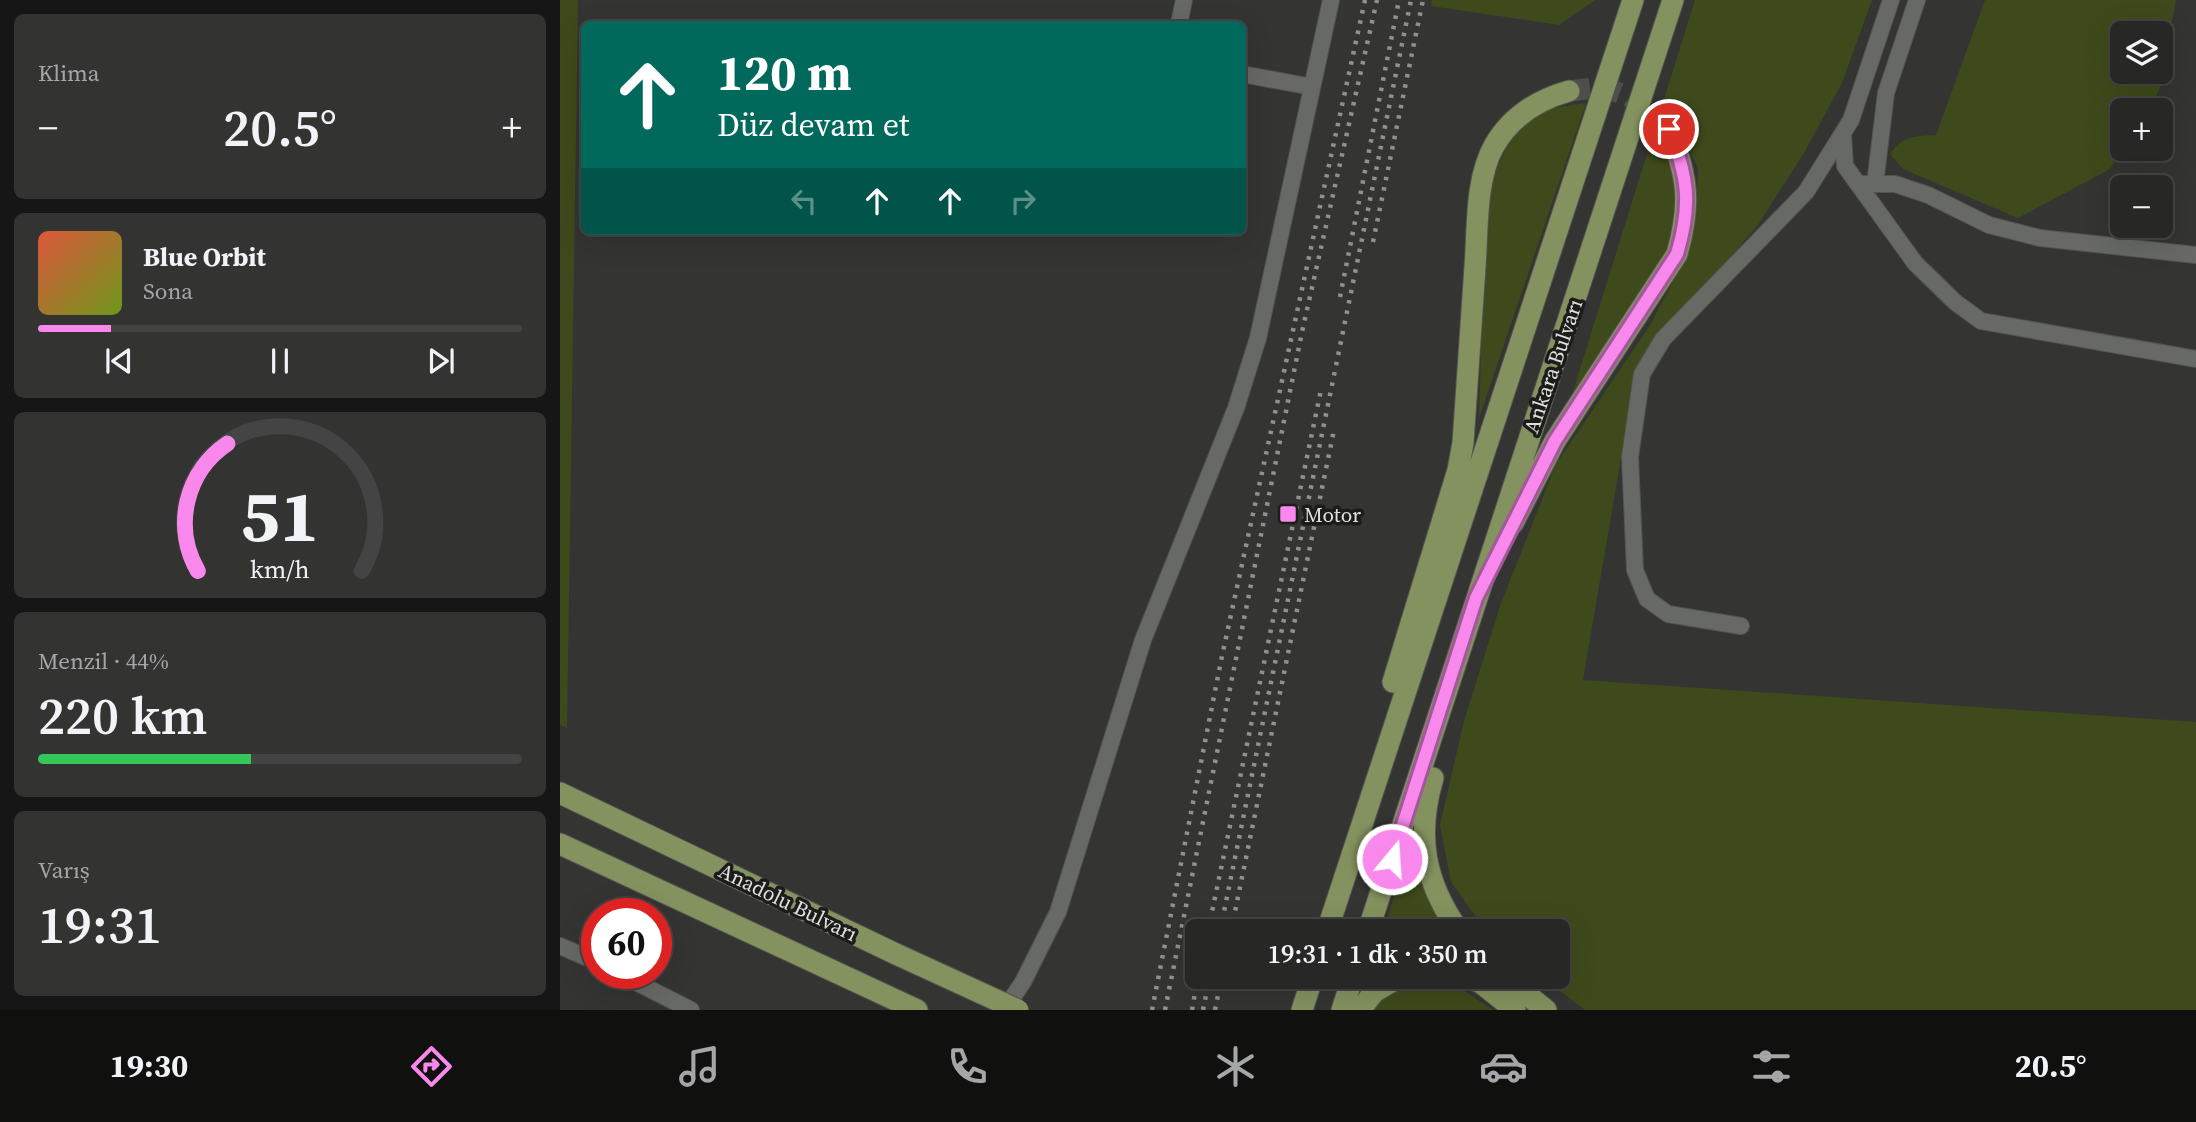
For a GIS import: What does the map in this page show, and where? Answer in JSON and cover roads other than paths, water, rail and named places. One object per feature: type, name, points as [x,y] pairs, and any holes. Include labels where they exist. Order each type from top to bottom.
[{"type":"main road","name":"Ankara Bulvarı","points":[[1331,919],[1633,0]]},
{"type":"main road","name":"Ankara Bulvarı","points":[[1372,919],[1674,0]]},
{"type":"main road","points":[[1380,768],[1394,679],[1458,470],[1463,443],[1479,219],[1487,165],[1502,133],[1524,111],[1537,102],[1569,91]]},
{"type":"main road","points":[[1453,919],[1438,895],[1430,871],[1422,821],[1440,752],[1473,651],[1476,598],[1555,441],[1677,254],[1686,224],[1688,200],[1680,157],[1669,129]]},
{"type":"main road","name":"Anadolu Bulvarı","points":[[560,793],[1018,1010]]},
{"type":"main road","name":"Anadolu Bulvarı","points":[[560,844],[917,1010]]},
{"type":"main road","points":[[1302,1010],[1309,989]]},
{"type":"main road","points":[[1342,1010],[1349,989]]},
{"type":"main road","points":[[1360,1010],[1379,989]]},
{"type":"main road","points":[[1489,989],[1515,1010]]},
{"type":"main road","points":[[1520,989],[1546,1010]]},
{"type":"street","points":[[1180,21],[1184,0]]},
{"type":"street","points":[[1004,1010],[1023,982],[1058,912],[1143,640],[1236,408],[1258,338],[1331,0]]},
{"type":"street","points":[[1741,626],[1668,614],[1647,599],[1635,570],[1630,457],[1642,374],[1663,339],[1805,192],[1843,135],[1851,120],[1891,0]]},
{"type":"street","points":[[1867,184],[1886,93],[1917,0]]},
{"type":"street","points":[[1246,75],[1312,87]]},
{"type":"street","points":[[1843,135],[1845,166],[1867,184],[1915,263],[1955,302],[1982,321],[2196,359]]},
{"type":"street","points":[[1867,184],[1895,184],[1928,195],[1989,225],[2040,238],[2196,255]]},
{"type":"street","points":[[560,946],[581,955]]},
{"type":"street","points":[[650,989],[691,1010]]},
{"type":"tunnel","points":[[1569,91],[1603,87],[1630,97],[1669,129]]},
{"type":"railway","points":[[1152,1010],[1222,656],[1365,0]]},
{"type":"railway","points":[[1165,1010],[1302,332],[1377,0]]},
{"type":"railway","points":[[1340,297],[1399,0]]},
{"type":"railway","points":[[1222,919],[1411,0]]},
{"type":"railway","points":[[1373,242],[1423,0]]},
{"type":"railway","points":[[1211,919],[1321,390]]},
{"type":"railway","points":[[1233,919],[1334,430]]},
{"type":"railway","points":[[1192,1010],[1196,989]]},
{"type":"railway","points":[[1203,1010],[1207,989]]},
{"type":"railway","points":[[1215,1010],[1219,989]]},
{"type":"place","name":"Motor","points":[[1288,514]]}]
